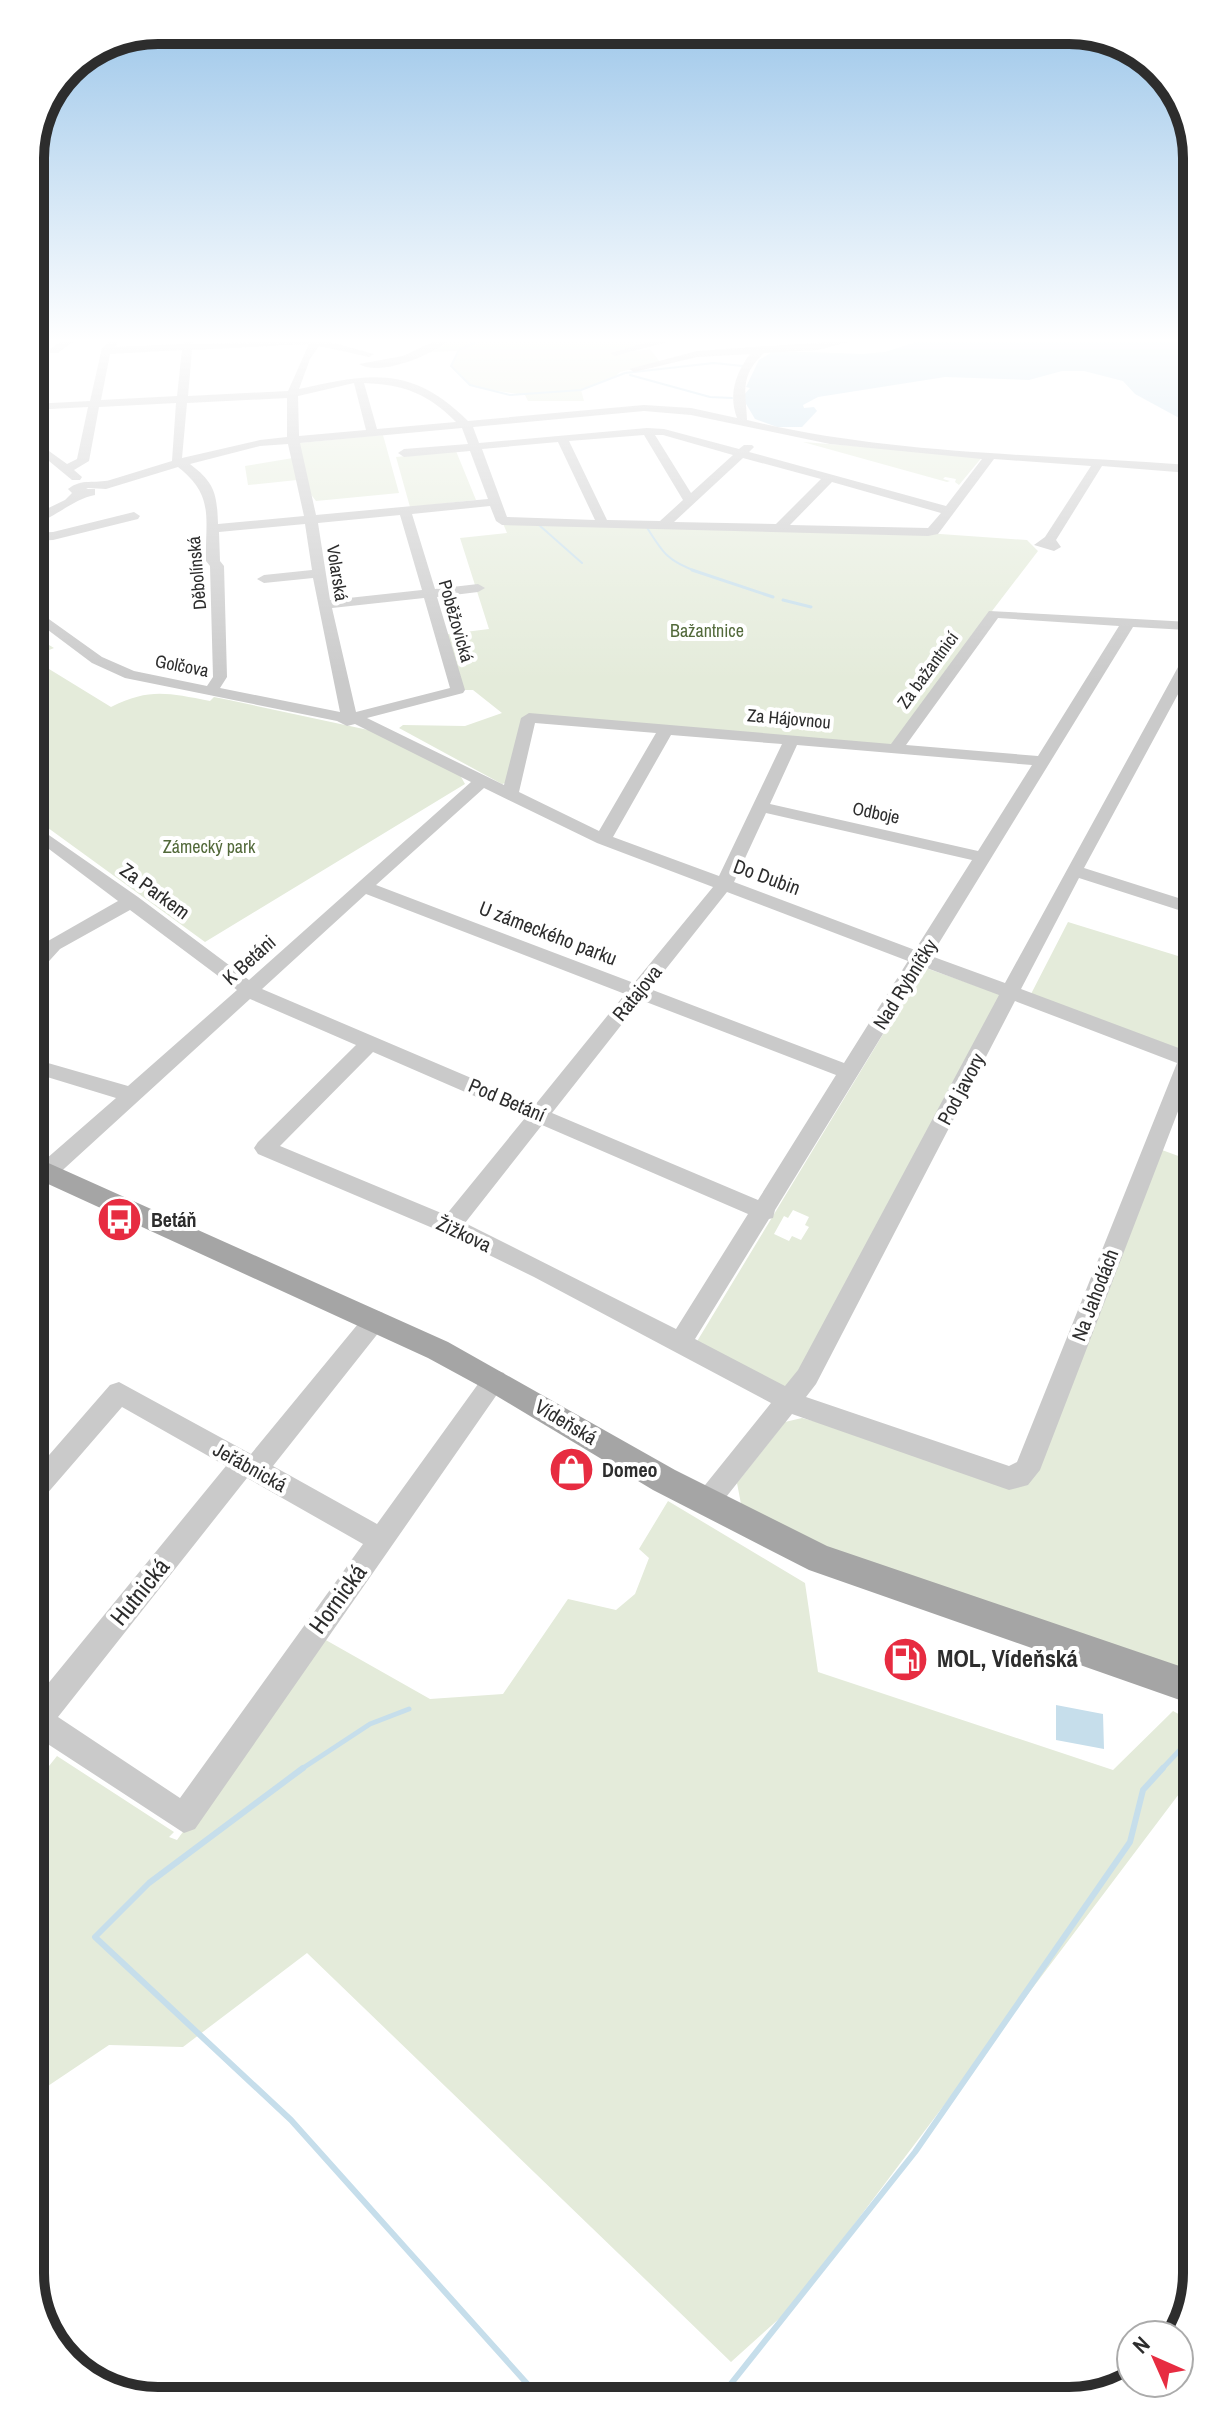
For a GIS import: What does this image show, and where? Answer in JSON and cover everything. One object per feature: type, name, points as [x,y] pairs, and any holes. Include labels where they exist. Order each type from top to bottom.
[{"type":"main road","name":"Vídeňská","points":[[44,1172],[375,1320],[495,1380],[706,1503],[820,1559],[1183,1684]]},
{"type":"street","points":[[48,453],[68,468],[80,489],[90,493],[97,487],[215,453]]},
{"type":"street","points":[[68,468],[83,461],[85,453]]},
{"type":"street","points":[[178,453],[178,463]]},
{"type":"street","name":"Volarská","points":[[296,453],[311,520],[324,605],[352,716]]},
{"type":"street","points":[[478,453],[502,521],[933,531],[992,454]]},
{"type":"street","points":[[569,453],[603,524]]},
{"type":"street","points":[[661,453],[689,500]]},
{"type":"street","points":[[663,525],[740,453]]},
{"type":"street","points":[[747,453],[949,511]]},
{"type":"street","points":[[985,453],[1183,469]]},
{"type":"street","points":[[1050,540],[1099,462]]},
{"type":"street","name":"Děbolínská","points":[[178,463],[199,477],[211,495],[211,529],[220,610],[217,622],[220,677],[210,692]]},
{"type":"street","points":[[779,529],[830,477]]},
{"type":"street","points":[[44,515],[69,503],[80,489]]},
{"type":"street","points":[[211,529],[495,502]]},
{"type":"street","name":"Poběžovická","points":[[352,716],[458,690],[405,510]]},
{"type":"street","points":[[44,536],[134,516]]},
{"type":"street","points":[[264,579],[318,573]]},
{"type":"street","points":[[324,605],[478,588]]},
{"type":"street","name":"Za bažantnicí","points":[[895,749],[994,614],[1129,622]]},
{"type":"street","name":"Golčova","points":[[44,620],[113,669],[210,692],[352,716],[510,794]]},
{"type":"street","points":[[1129,622],[1183,626]]},
{"type":"street","name":"Nad Rybníčky","points":[[679,1345],[765,1212],[1129,622]]},
{"type":"street","name":"Pod javory","points":[[706,1503],[807,1377],[1183,671]]},
{"type":"street","name":"Za Hájovnou","points":[[510,794],[529,718],[1044,761]]},
{"type":"street","points":[[603,839],[666,730]]},
{"type":"street","name":"Ratajova","points":[[450,1226],[724,884],[792,740]]},
{"type":"street","name":"K Betáni","points":[[44,1167],[132,1095],[482,781]]},
{"type":"street","name":"Do Dubin","points":[[510,794],[603,839],[1012,992]]},
{"type":"street","name":"Odboje","points":[[760,807],[983,857]]},
{"type":"street","name":"Za Parkem","points":[[44,837],[249,989]]},
{"type":"street","points":[[1074,871],[1183,905]]},
{"type":"street","name":"U zámeckého parku","points":[[364,887],[850,1073]]},
{"type":"street","points":[[44,956],[54,945],[132,901]]},
{"type":"street","points":[[44,942],[54,945]]},
{"type":"street","name":"Pod Betání","points":[[249,989],[765,1212]]},
{"type":"street","name":"Na Jahodách","points":[[1012,992],[1183,1057]]},
{"type":"street","name":"Žižkova","points":[[370,1043],[265,1148],[450,1226],[542,1270],[790,1402]]},
{"type":"street","points":[[44,1069],[132,1095]]},
{"type":"street","name":"Na Jahodách","points":[[790,1402],[820,1416],[1009,1478],[1019,1477],[1027,1470],[1183,1078]]},
{"type":"street","name":"Hutnická","points":[[44,1712],[375,1320]]},
{"type":"street","name":"Hornická","points":[[44,1725],[184,1818],[495,1380]]},
{"type":"street","name":"Jeřábnická","points":[[44,1479],[119,1393],[381,1540]]},
{"type":"green space","points":[[301,453],[388,453],[399,493],[316,501],[309,492]]},
{"type":"green space","points":[[457,453],[476,500],[410,507],[396,457]]},
{"type":"green space","points":[[844,453],[983,456],[959,485],[956,479],[945,477],[943,479],[950,481]]},
{"type":"green space","points":[[293,458],[297,480],[248,485],[245,466]]},
{"type":"green space","name":"Bažantnice","points":[[502,521],[926,533],[1027,540],[1038,551],[895,749],[526,717],[506,783],[502,784],[399,728],[403,725],[465,726],[502,713],[473,690],[458,690],[441,635],[489,629],[460,538],[507,533]]},
{"type":"green space","name":"Zámecký park","points":[[44,666],[111,707],[148,695],[170,694],[210,701],[214,697],[373,731],[460,775],[465,784],[205,942],[44,825]]},
{"type":"green space","points":[[1068,922],[1183,958],[1183,1052],[1031,994]]},
{"type":"green space","points":[[923,967],[1002,995],[793,1383],[783,1388],[696,1343],[908,993],[915,993],[910,990]],"holes":[[[793,1210],[809,1217],[805,1225],[809,1227],[801,1240],[792,1236],[789,1241],[774,1234],[784,1216],[788,1218]]]},
{"type":"green space","points":[[1162,1150],[1183,1158],[1183,1670],[792,1533],[741,1504],[737,1483],[785,1422],[802,1418],[1018,1487]]},
{"type":"green space","points":[[668,1501],[805,1583],[818,1672],[1113,1770],[1173,1711],[1183,1716],[1183,1789],[791,2308],[731,2362],[307,1953],[183,2047],[109,2045],[44,2089],[44,1802],[48,1801],[44,1794],[44,1772],[57,1756],[174,1832],[169,1837],[177,1840],[324,1639],[430,1699],[503,1694],[568,1599],[616,1610],[635,1594],[649,1558],[639,1549]]},
{"type":"water","points":[[1056,1705],[1103,1714],[1104,1749],[1056,1740]]},
{"type":"waterway","points":[[539,525],[582,563]]},
{"type":"waterway","points":[[646,526],[667,555],[698,572]]},
{"type":"waterway","points":[[692,570],[698,572]]},
{"type":"waterway","points":[[698,572],[773,597]]},
{"type":"waterway","points":[[783,600],[811,607]]},
{"type":"waterway","points":[[303,1768],[370,1724],[409,1709]]},
{"type":"waterway","points":[[1161,1770],[1183,1747]]},
{"type":"waterway","points":[[303,1768],[149,1883],[95,1937],[291,2120],[530,2387]]},
{"type":"waterway","points":[[728,2387],[915,2152],[1130,1842],[1143,1790],[1163,1768]]},
{"type":"place","name":"Betáň","points":[[120,1220]]},
{"type":"place","name":"Domeo","points":[[571,1470]]},
{"type":"place","name":"MOL, Vídeňská","points":[[906,1659]]}]
